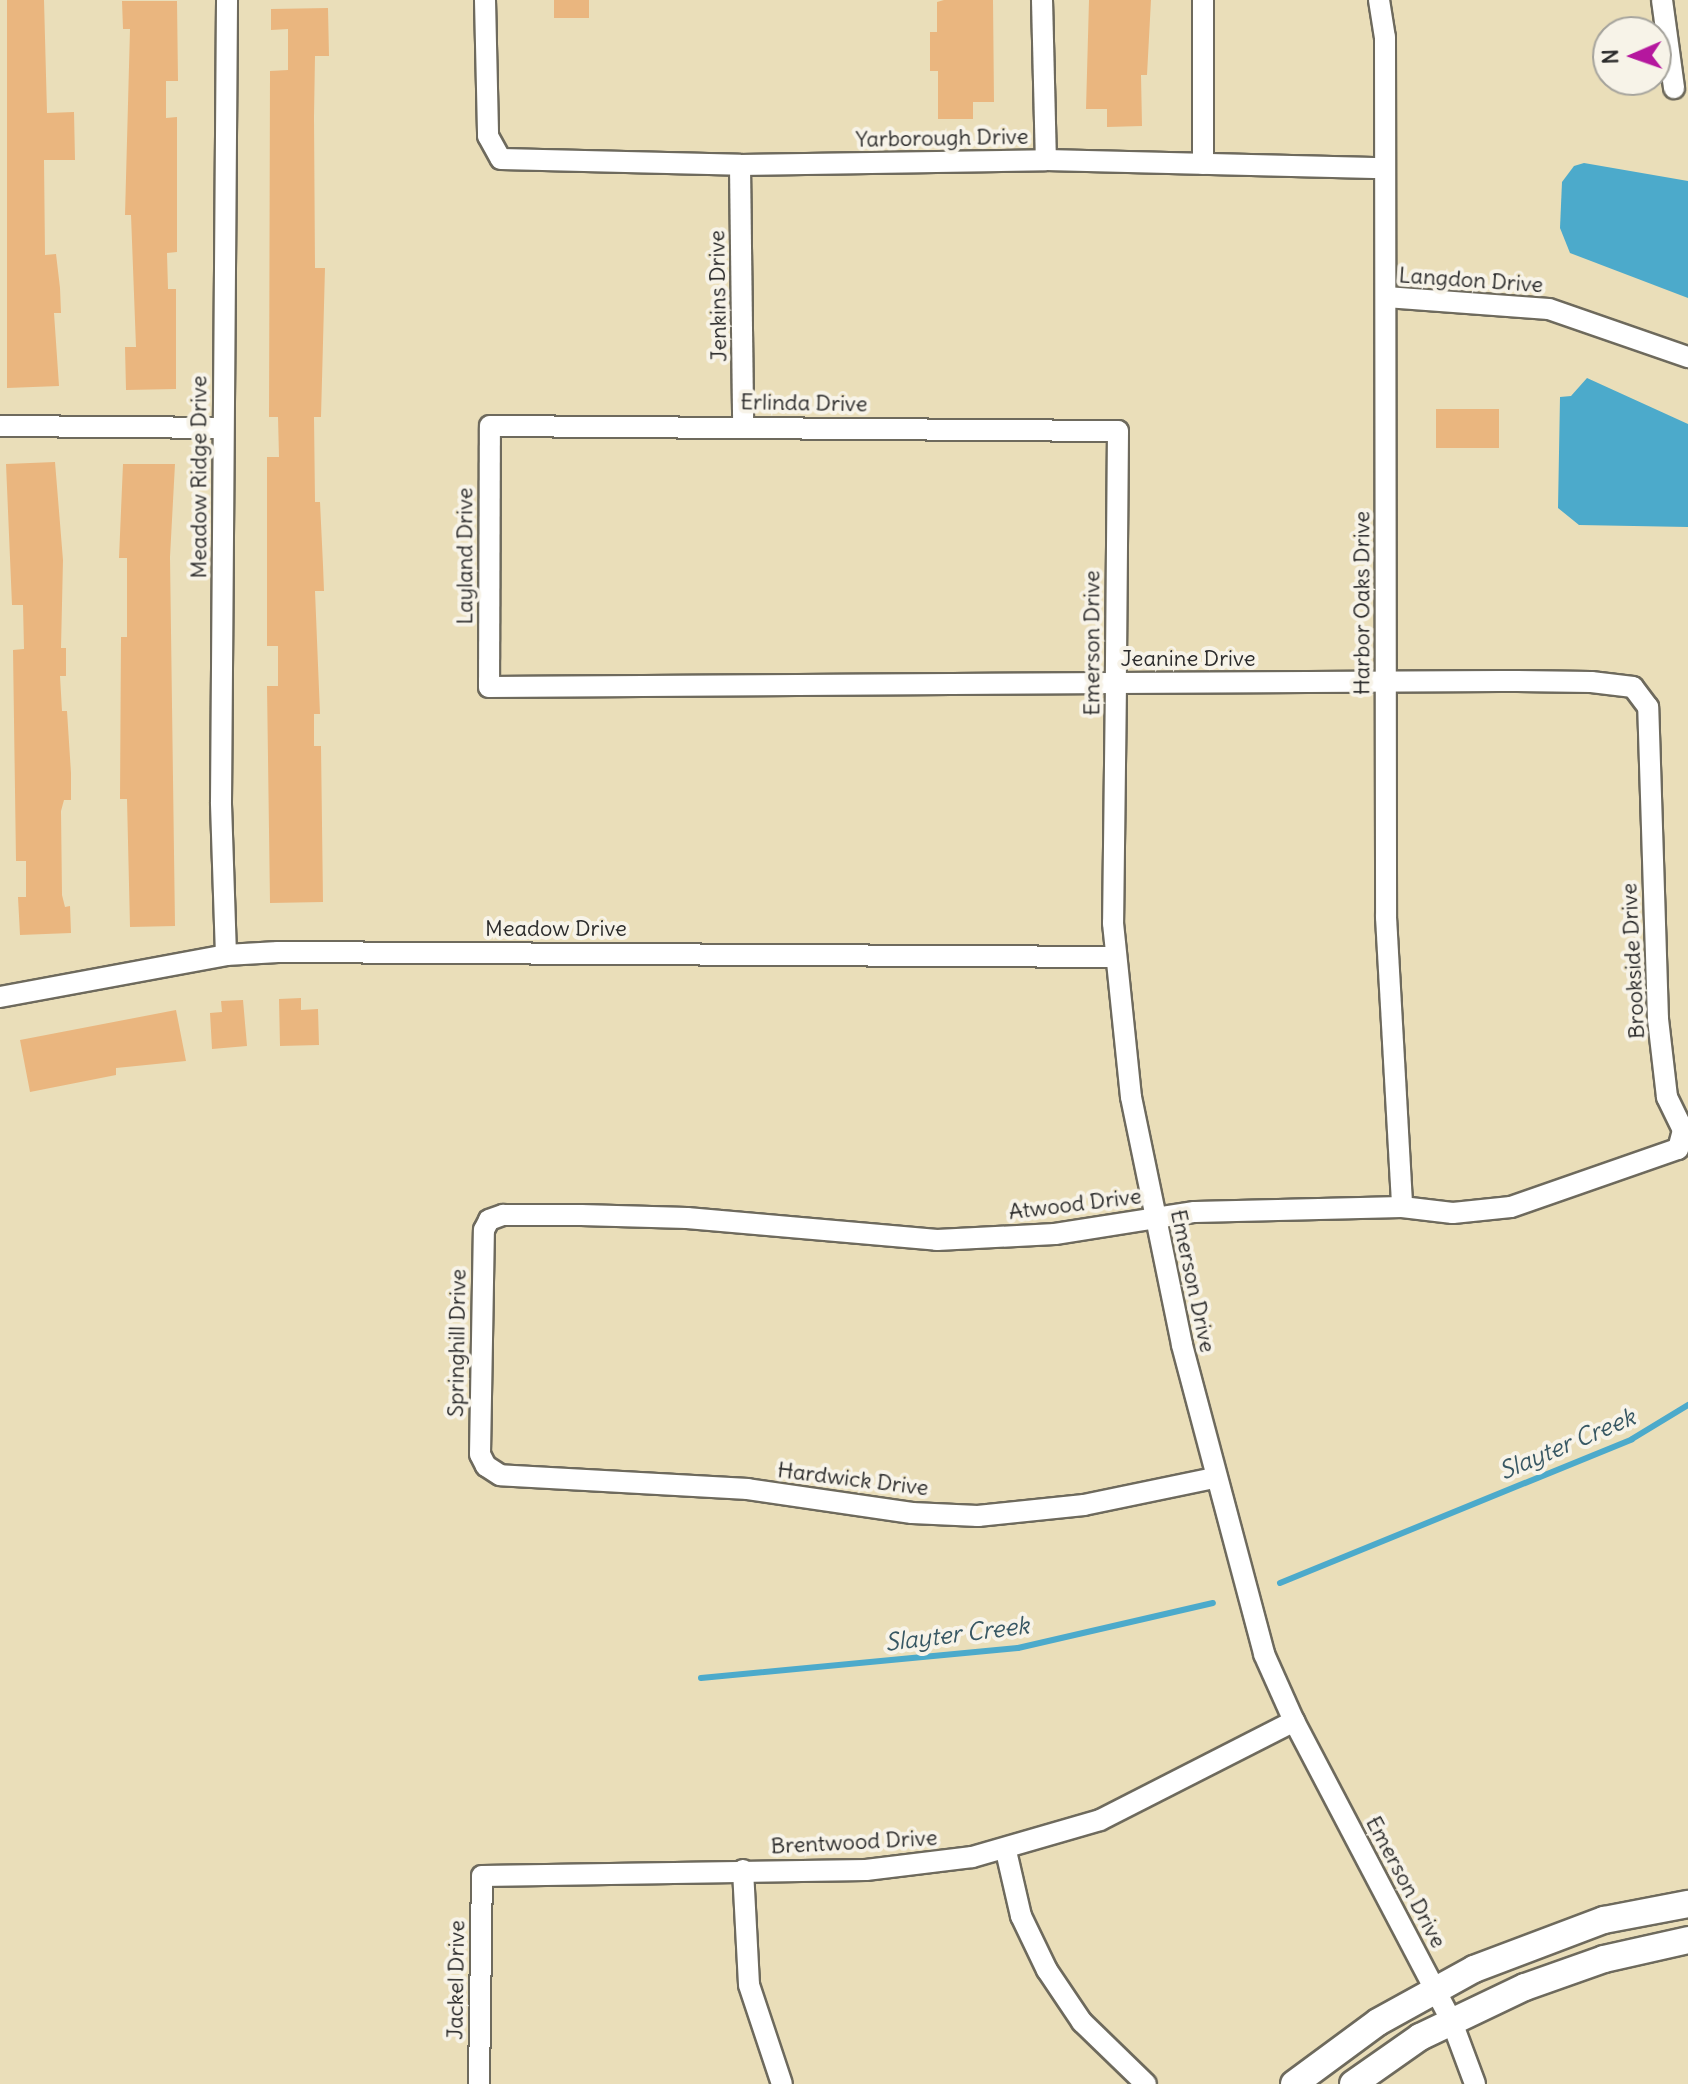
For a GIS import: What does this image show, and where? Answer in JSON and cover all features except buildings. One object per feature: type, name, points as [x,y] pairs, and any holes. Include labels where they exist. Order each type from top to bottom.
[{"type":"street","name":"Meadow Ridge Drive","points":[[226,955],[221,802],[227,0]]},
{"type":"street","name":"Yarborough Drive","points":[[485,0],[488,136],[501,159],[740,165],[1046,160],[1384,168]]},
{"type":"street","points":[[1042,0],[1046,160]]},
{"type":"street","points":[[1203,0],[1203,164]]},
{"type":"street","name":"Harbor Oaks Drive","points":[[1379,0],[1385,37],[1386,917],[1402,1207]]},
{"type":"street","points":[[1662,0],[1674,88]]},
{"type":"street","name":"Jenkins Drive","points":[[740,165],[743,427]]},
{"type":"street","name":"Langdon Drive","points":[[1386,297],[1549,309],[1688,357]]},
{"type":"street","points":[[0,426],[223,428]]},
{"type":"street","name":"Erlinda Drive","points":[[490,426],[1118,431]]},
{"type":"street","name":"Layland Drive","points":[[489,687],[490,426]]},
{"type":"street","name":"Emerson Drive","points":[[1118,431],[1116,957],[1131,1097],[1156,1218],[1214,1478],[1264,1654],[1294,1721],[1436,1989],[1475,2084]]},
{"type":"street","name":"Jeanine Drive","points":[[489,687],[1591,682],[1633,687],[1648,707],[1650,745]]},
{"type":"street","name":"Brookside Drive","points":[[1650,745],[1658,1019],[1667,1097],[1683,1130],[1678,1149],[1659,1157]]},
{"type":"street","name":"Meadow Drive","points":[[0,997],[226,955],[1116,957]]},
{"type":"street","name":"Atwood Drive","points":[[489,1220],[519,1214],[687,1218],[937,1240],[1055,1234],[1156,1218],[1402,1207],[1453,1213],[1511,1207],[1659,1157]]},
{"type":"street","name":"Springhill Drive","points":[[486,1466],[480,1454],[482,1241],[489,1220]]},
{"type":"street","name":"Hardwick Drive","points":[[486,1466],[517,1478],[748,1489],[912,1513],[978,1516],[1084,1505],[1214,1478]]},
{"type":"street","name":"Brentwood Drive","points":[[482,1876],[881,1869],[1006,1851],[1138,1804],[1294,1721]]},
{"type":"street","points":[[1006,1851],[1021,1916],[1047,1970],[1082,2022],[1146,2084]]},
{"type":"street","points":[[743,1870],[749,1985],[782,2084]]},
{"type":"street","name":"Jackel Drive","points":[[479,2084],[482,1876]]},
{"type":"street","points":[[1294,2084],[1339,2048],[1436,1989],[1564,1933],[1688,1904]]},
{"type":"street","points":[[1353,2084],[1420,2037],[1561,1973],[1688,1940]]},
{"type":"water","points":[[1584,163],[1688,181],[1688,298],[1570,253],[1560,228],[1562,182],[1574,166]]},
{"type":"water","points":[[1587,378],[1688,424],[1688,527],[1579,525],[1558,508],[1560,397],[1571,396]]},
{"type":"waterway","name":"Slayter Creek","points":[[1280,1583],[1632,1439],[1688,1405]]},
{"type":"waterway","name":"Slayter Creek","points":[[701,1678],[1018,1648],[1213,1603]]}]
